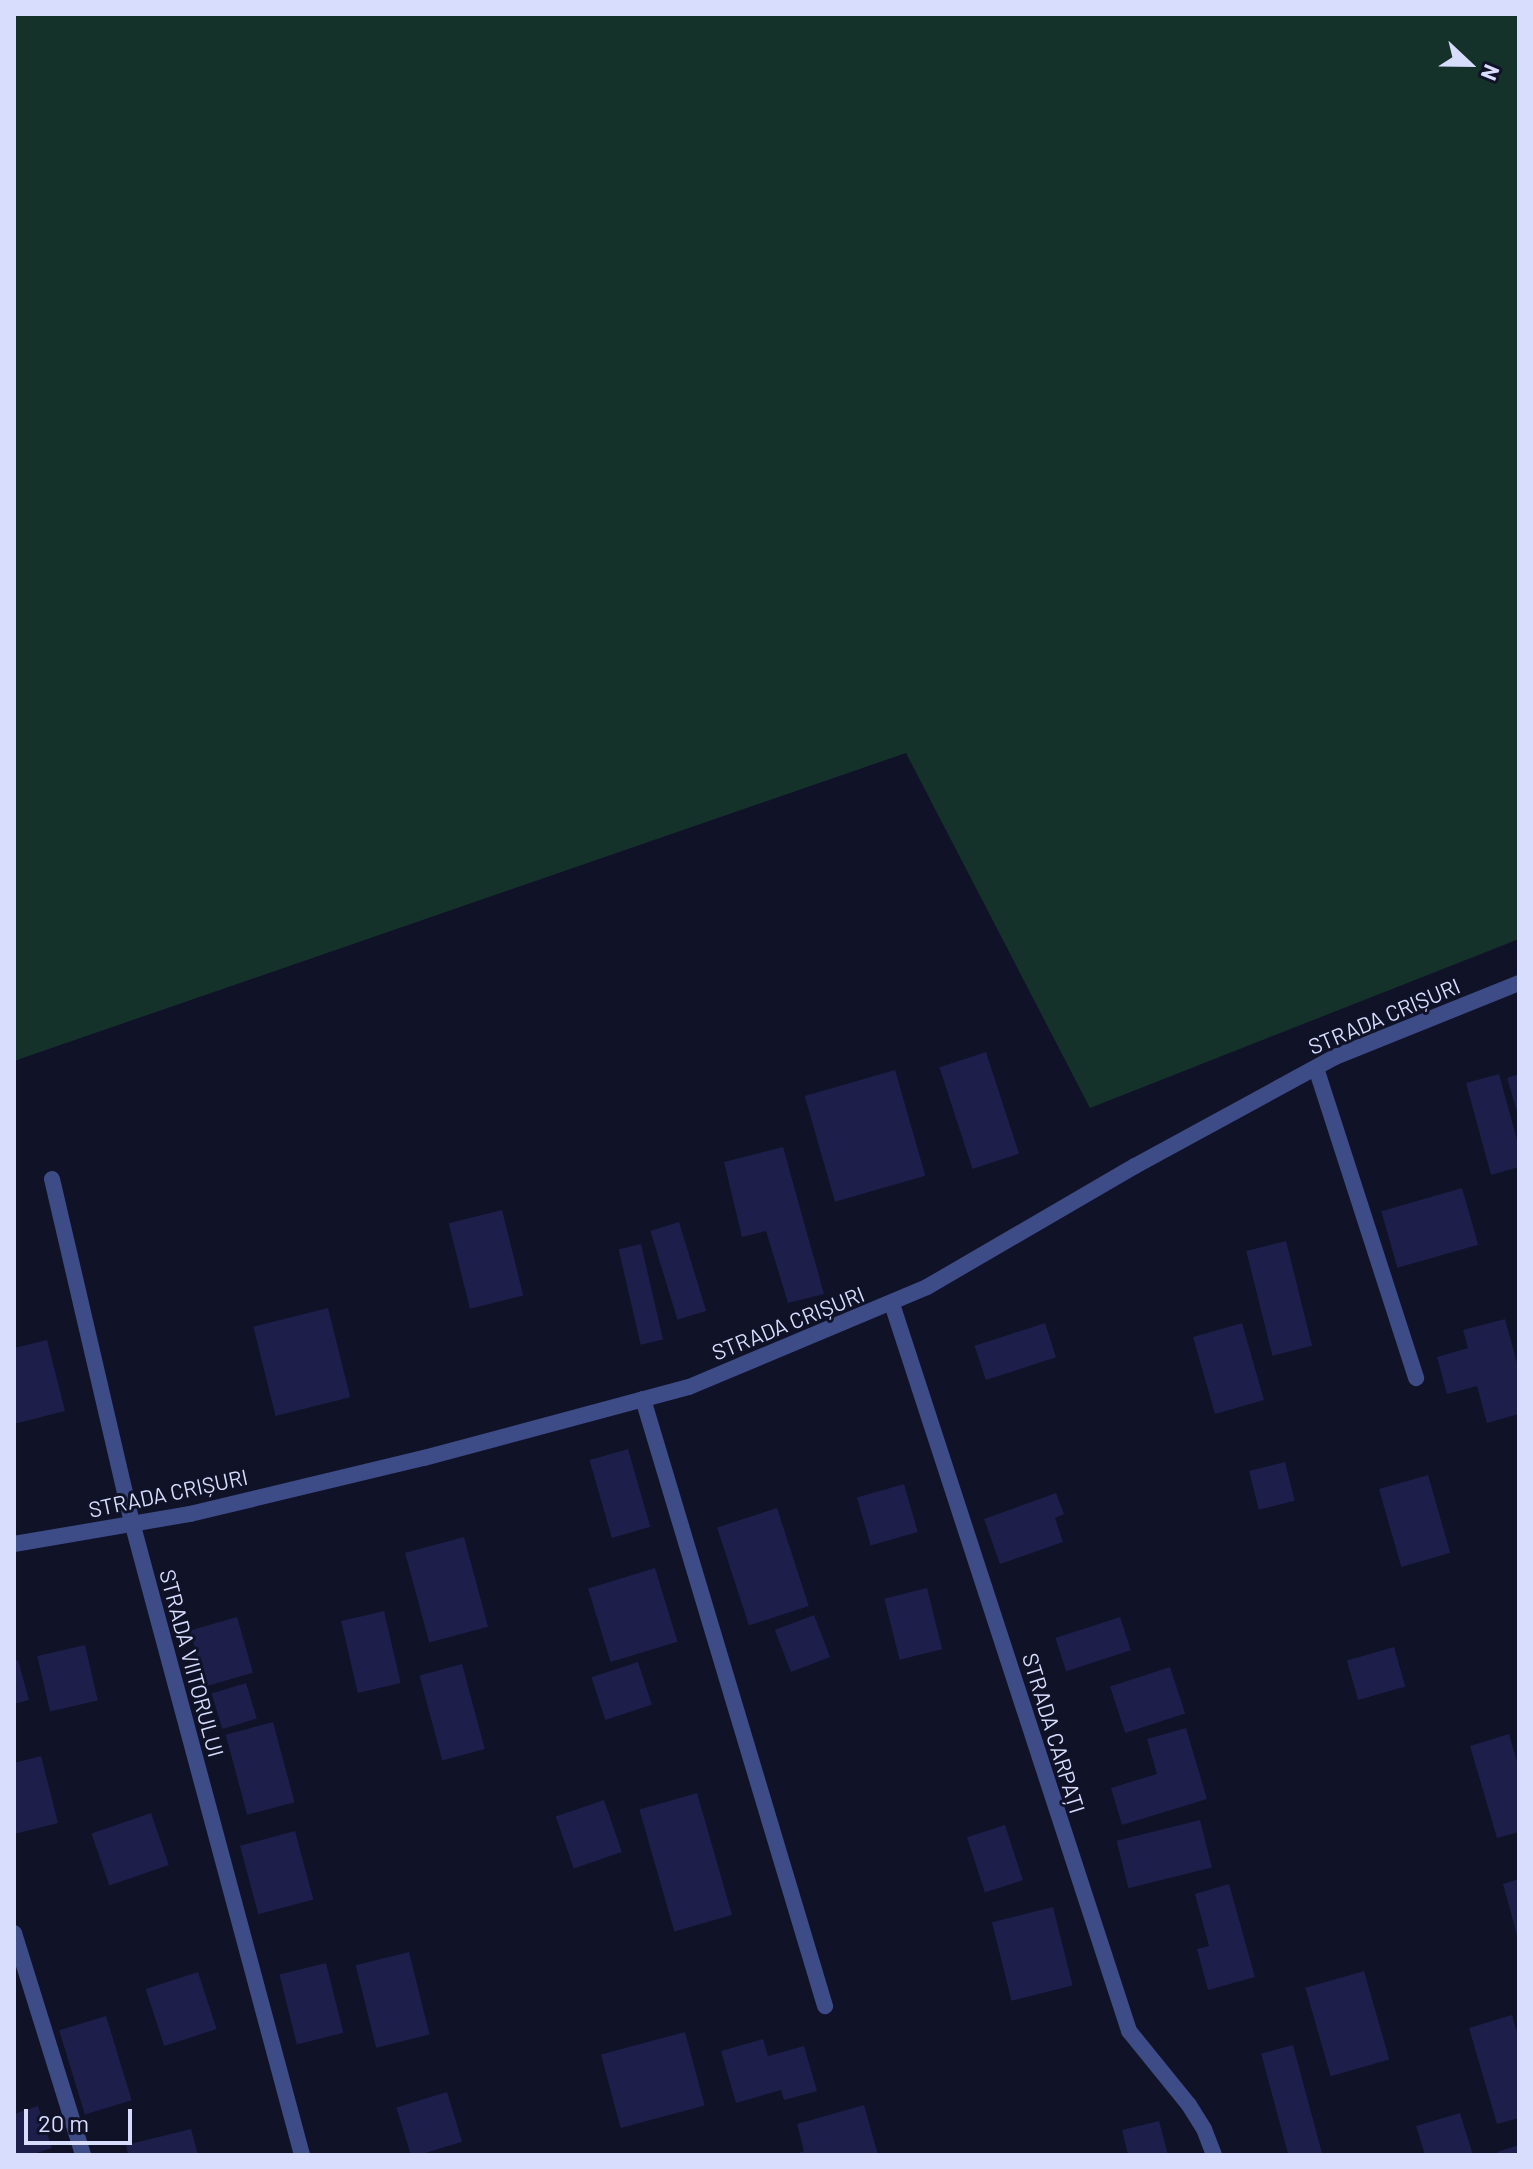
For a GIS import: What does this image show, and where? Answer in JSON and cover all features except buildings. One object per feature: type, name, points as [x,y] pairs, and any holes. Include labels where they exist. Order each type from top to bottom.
[{"type":"street","name":"STRADA CRIȘURI","points":[[14,1544],[133,1526],[424,1458],[689,1387],[892,1304],[1316,1068],[1519,983]]},
{"type":"street","points":[[1316,1068],[1416,1378]]},
{"type":"street","name":"STRADA VIITORULUI","points":[[52,1179],[133,1526],[302,2155]]},
{"type":"street","name":"STRADA CARPAȚI","points":[[892,1304],[1129,2031],[1189,2105],[1204,2129],[1214,2155]]},
{"type":"street","points":[[643,1399],[825,2006]]},
{"type":"street","points":[[14,1933],[83,2155]]},
{"type":"green space","points":[[14,14],[1519,14],[1519,939],[1090,1108],[906,753],[14,1061]]}]
